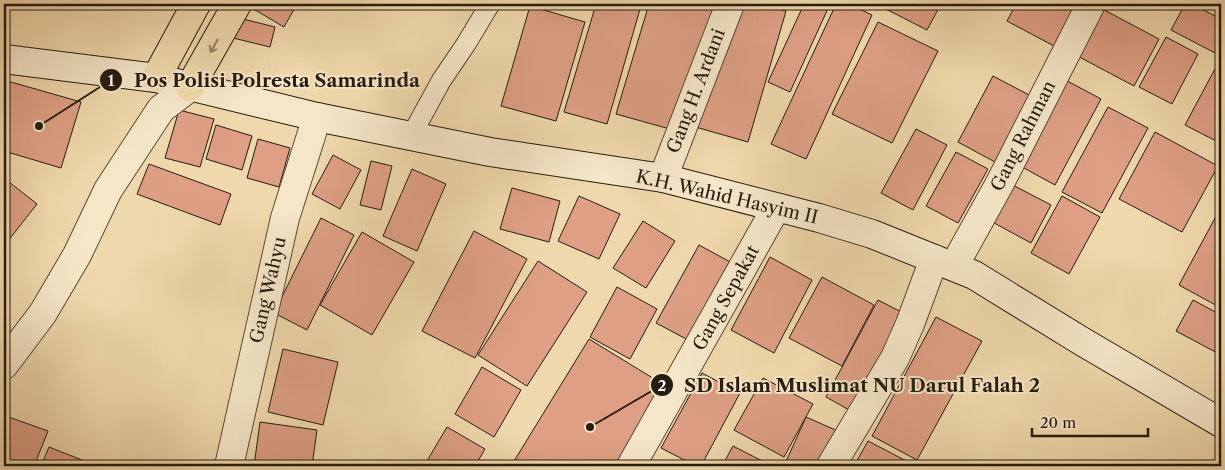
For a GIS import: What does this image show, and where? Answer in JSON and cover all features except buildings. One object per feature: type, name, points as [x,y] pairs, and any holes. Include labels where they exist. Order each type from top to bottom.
[{"type":"main road","points":[[156,78],[196,4]]},
{"type":"main road","points":[[190,87],[237,4]]},
{"type":"street","name":"Gang H. Ardani","points":[[663,178],[730,4]]},
{"type":"street","name":"Gang Rahman","points":[[831,466],[895,358],[910,324],[944,263],[1000,183],[1091,4]]},
{"type":"street","name":"K.H. Wahid Hasyim II","points":[[4,59],[156,78],[317,117],[490,152],[663,178],[819,218],[872,234],[974,275],[1221,424]]},
{"type":"street","points":[[156,78],[161,109]]},
{"type":"street","points":[[4,365],[43,313],[77,255],[108,190],[161,109],[190,87]]},
{"type":"street","name":"Gang Wahyu","points":[[229,466],[285,218],[317,117]]},
{"type":"street","name":"Gang Sepakat","points":[[632,466],[776,208]]},
{"type":"lane","points":[[411,136],[441,81],[490,4]]},
{"type":"place","name":"Pos Polisi Polresta Samarinda","points":[[39,126]]},
{"type":"place","name":"SD Islam Muslimat NU Darul Falah 2","points":[[590,427]]}]
